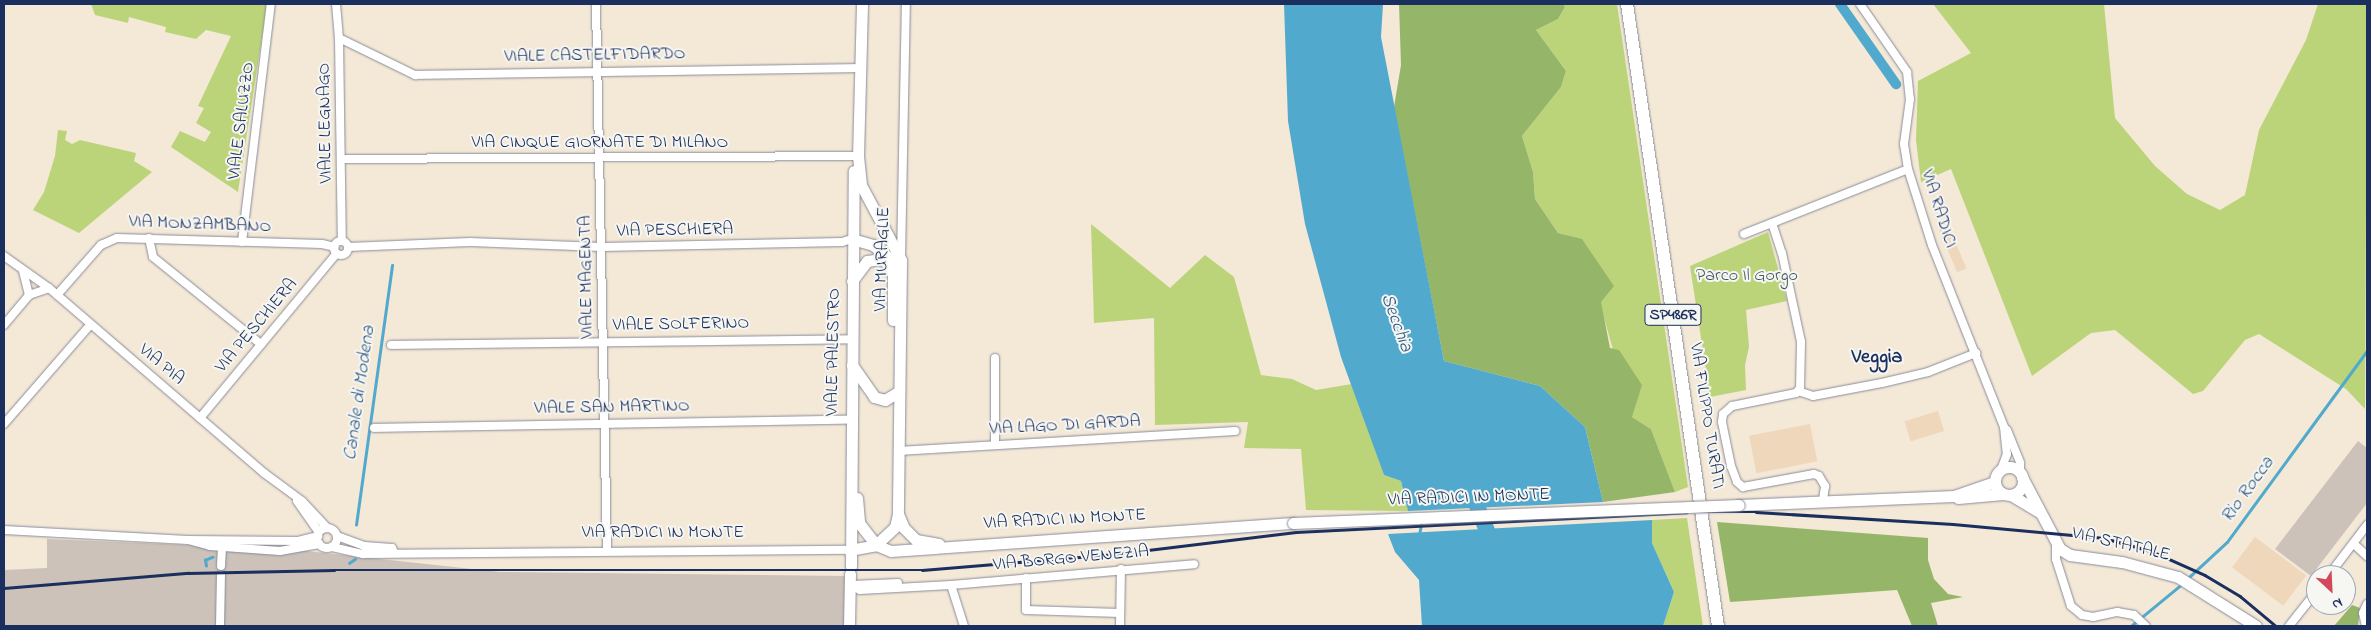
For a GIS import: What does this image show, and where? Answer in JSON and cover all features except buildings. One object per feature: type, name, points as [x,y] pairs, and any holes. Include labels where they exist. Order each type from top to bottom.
[{"type":"main road","name":"VIA FILIPPO TURATI","points":[[1627,4],[1718,626]]},
{"type":"street","name":"VIALE SALUZZO","points":[[242,242],[271,4]]},
{"type":"street","name":"VIALE LEGNAGO","points":[[336,4],[339,38],[342,241]]},
{"type":"street","name":"VIALE MAGENTA","points":[[596,4],[599,71],[607,551]]},
{"type":"street","name":"VIALE PALESTRO","points":[[862,4],[858,156],[861,185],[868,203],[901,260]]},
{"type":"street","name":"VIA MURAGLIE","points":[[876,545],[895,527],[898,514],[898,351],[906,4]]},
{"type":"street","name":"VIA RADICI","points":[[1860,4],[1907,72],[1910,99],[1904,144],[1908,169],[1932,244],[2004,427]]},
{"type":"street","name":"VIALE CASTELFIDARDO","points":[[339,38],[415,75],[859,68]]},
{"type":"street","name":"VIALE PALESTRO","points":[[849,626],[852,239],[854,165],[858,156]]},
{"type":"street","name":"VIA CINQUE GIORNATE DI MILANO","points":[[341,159],[858,156]]},
{"type":"street","points":[[1744,234],[1908,169]]},
{"type":"street","points":[[1772,223],[1782,253],[1801,342],[1801,381],[1798,391]]},
{"type":"street","name":"VIA MONZAMBANO","points":[[57,295],[108,241],[117,238],[322,244],[336,250]]},
{"type":"street","points":[[149,238],[153,257],[261,344]]},
{"type":"street","points":[[852,239],[873,245],[893,260],[897,272],[899,311]]},
{"type":"street","name":"VIA PESCHIERA","points":[[336,250],[345,254],[348,247],[470,242],[602,247],[842,242],[852,239]]},
{"type":"street","points":[[342,241],[348,247]]},
{"type":"street","name":"VIA PESCHIERA","points":[[200,418],[342,241]]},
{"type":"street","name":"VIA PIA","points":[[4,256],[49,288],[297,500],[319,537]]},
{"type":"street","points":[[852,281],[867,261],[882,259],[890,266],[894,275],[893,344],[898,351]]},
{"type":"street","points":[[23,271],[29,296]]},
{"type":"street","points":[[4,325],[29,296],[49,288]]},
{"type":"street","points":[[4,424],[90,325]]},
{"type":"street","name":"VIALE SOLFERINO","points":[[390,345],[852,339]]},
{"type":"street","points":[[1976,353],[1928,372],[1813,396],[1798,391],[1732,406],[1724,414],[1722,422],[1731,466],[1737,482],[1743,487],[1814,474],[1819,476],[1825,486],[1824,501],[1954,496],[1995,482],[2007,454],[2004,427]]},
{"type":"street","points":[[995,445],[996,358]]},
{"type":"street","points":[[852,365],[874,397],[885,400],[898,392]]},
{"type":"street","name":"VIALE SAN MARTINO","points":[[374,428],[850,420]]},
{"type":"street","points":[[1954,496],[1959,499],[2007,494],[2022,487],[2020,463],[2004,427]]},
{"type":"street","name":"VIA LAGO DI GARDA","points":[[898,451],[1235,431]]},
{"type":"street","points":[[850,464],[857,484],[859,523],[876,545]]},
{"type":"street","points":[[2001,470],[2009,468],[2021,475]]},
{"type":"street","name":"VIA STATALE","points":[[2021,475],[2044,517],[2056,545],[2070,555],[2122,562],[2178,577],[2194,585],[2256,626]]},
{"type":"street","name":"VIA STATALE","points":[[1995,482],[2007,494],[2028,503],[2044,517]]},
{"type":"street","name":"VIA PIA","points":[[297,500],[302,501],[327,528]]},
{"type":"street","name":"VIA RADICI IN MONTE","points":[[319,537],[332,547],[363,554],[394,552],[849,550],[876,545],[891,551],[942,545],[1293,523],[1824,501]]},
{"type":"street","points":[[898,514],[904,528],[916,540],[942,545]]},
{"type":"street","points":[[2337,565],[2367,525]]},
{"type":"street","name":"VIA RADICI IN MONTE","points":[[4,530],[188,540],[280,550],[319,537],[327,528],[337,536],[364,546],[392,548],[394,552]]},
{"type":"street","points":[[332,547],[337,536]]},
{"type":"street","points":[[220,626],[222,543]]},
{"type":"street","points":[[2354,544],[2367,556]]},
{"type":"street","points":[[2056,545],[2062,580],[2072,606],[2094,617],[2117,612],[2134,615],[2146,626]]},
{"type":"street","name":"VIA BORGO VENEZIA","points":[[850,575],[947,580],[951,585],[1194,564]]},
{"type":"street","points":[[1120,626],[1121,569]]},
{"type":"street","points":[[1026,578],[1026,610],[1120,613]]},
{"type":"street","points":[[951,585],[964,626]]},
{"type":"street","points":[[2288,626],[2306,604]]},
{"type":"street","points":[[2366,626],[2363,613],[2367,604]]},
{"type":"shaded area","points":[[1948,225],[1966,268],[1957,272],[1939,229]]},
{"type":"shaded area","points":[[1938,411],[1944,431],[1911,441],[1905,421]]},
{"type":"shaded area","points":[[1810,424],[1817,461],[1756,473],[1749,436]]},
{"type":"shaded area","points":[[2358,441],[2367,448],[2367,503],[2319,565],[2306,565],[2306,572],[2275,549]]},
{"type":"shaded area","points":[[2255,537],[2306,575],[2283,606],[2232,567]]},
{"type":"shaded area","points":[[47,539],[288,549],[500,572],[846,576],[846,626],[4,626],[4,570],[47,568]]},
{"type":"green space","points":[[91,4],[267,4],[238,192],[171,147],[180,131],[205,142],[211,132],[196,123],[204,108],[198,106],[231,36],[206,30],[196,39],[165,32],[166,27],[129,17],[128,23],[95,15]]},
{"type":"green space","points":[[1399,4],[1563,4],[1565,7],[1558,19],[1536,30],[1566,71],[1561,87],[1522,136],[1533,172],[1535,199],[1558,233],[1582,239],[1614,286],[1601,302],[1610,348],[1619,350],[1642,385],[1632,417],[1651,429],[1675,492],[1603,502],[1585,427],[1540,386],[1444,361],[1394,107],[1401,65]]},
{"type":"green space","points":[[1563,4],[1617,4],[1688,487],[1675,492],[1651,429],[1632,417],[1582,240],[1558,233],[1535,199],[1533,172],[1522,136],[1561,87],[1566,71],[1536,30],[1558,19],[1565,7]]},
{"type":"green space","points":[[1933,4],[2104,4],[2115,118],[2155,166],[2187,194],[2220,210],[2245,195],[2259,130],[2306,40],[2318,4],[2367,4],[2365,409],[2346,389],[2259,334],[2245,340],[2203,391],[2193,394],[2115,330],[2091,333],[2032,376],[1951,169],[1921,182],[1916,140],[1918,81],[1971,53]]},
{"type":"green space","points":[[58,130],[67,131],[65,140],[72,144],[80,140],[136,153],[134,161],[152,172],[79,233],[33,210],[44,192],[55,156]]},
{"type":"green space","points":[[1091,224],[1170,288],[1205,255],[1234,277],[1261,375],[1292,379],[1316,390],[1352,384],[1384,475],[1401,481],[1408,511],[1306,510],[1301,449],[1244,448],[1248,422],[1155,425],[1154,318],[1094,323]]},
{"type":"green space","name":"Parco Il Gorgo","points":[[1768,232],[1787,301],[1746,310],[1749,347],[1745,365],[1746,390],[1710,397],[1690,266]]},
{"type":"green space","points":[[1687,518],[1703,626],[1663,626],[1674,592],[1652,543],[1652,520]]},
{"type":"green space","points":[[1717,522],[1928,538],[1928,560],[1934,579],[1948,594],[1963,597],[1931,603],[1938,626],[1912,626],[1897,590],[1730,602]]},
{"type":"green space","points":[[2356,606],[2360,608],[2358,626],[2334,626],[2343,615],[2356,615]]},
{"type":"water","points":[[1284,4],[1383,4],[1381,37],[1444,361],[1540,386],[1585,427],[1603,502],[1408,511],[1401,481],[1384,475],[1341,357],[1305,224],[1288,121]]},
{"type":"water","points":[[1652,520],[1652,543],[1674,592],[1663,626],[1422,626],[1419,580],[1395,552],[1388,534]]},
{"type":"waterway","points":[[1840,4],[1896,84]]},
{"type":"waterway","name":"Canale di Modena","points":[[356,525],[392,265]]},
{"type":"waterway","name":"Rio Rocca","points":[[2187,579],[2227,542],[2367,351]]},
{"type":"waterway","name":"Secchia","points":[[1463,492],[1475,501],[1494,548]]},
{"type":"waterway","points":[[1419,535],[1422,520]]},
{"type":"waterway","name":"Canale di Modena","points":[[206,566],[205,560],[212,557]]},
{"type":"waterway","name":"Canale di Modena","points":[[349,563],[355,559]]},
{"type":"waterway","name":"Rio Rocca","points":[[2131,626],[2182,584]]},
{"type":"railway","points":[[4,588],[188,573],[334,570],[922,570],[1115,554],[1296,532],[1686,512],[1756,512],[1953,524],[2104,538],[2151,551],[2205,575],[2240,596],[2276,626]]},
{"type":"district","name":"Veggia","points":[[1877,357]]}]
